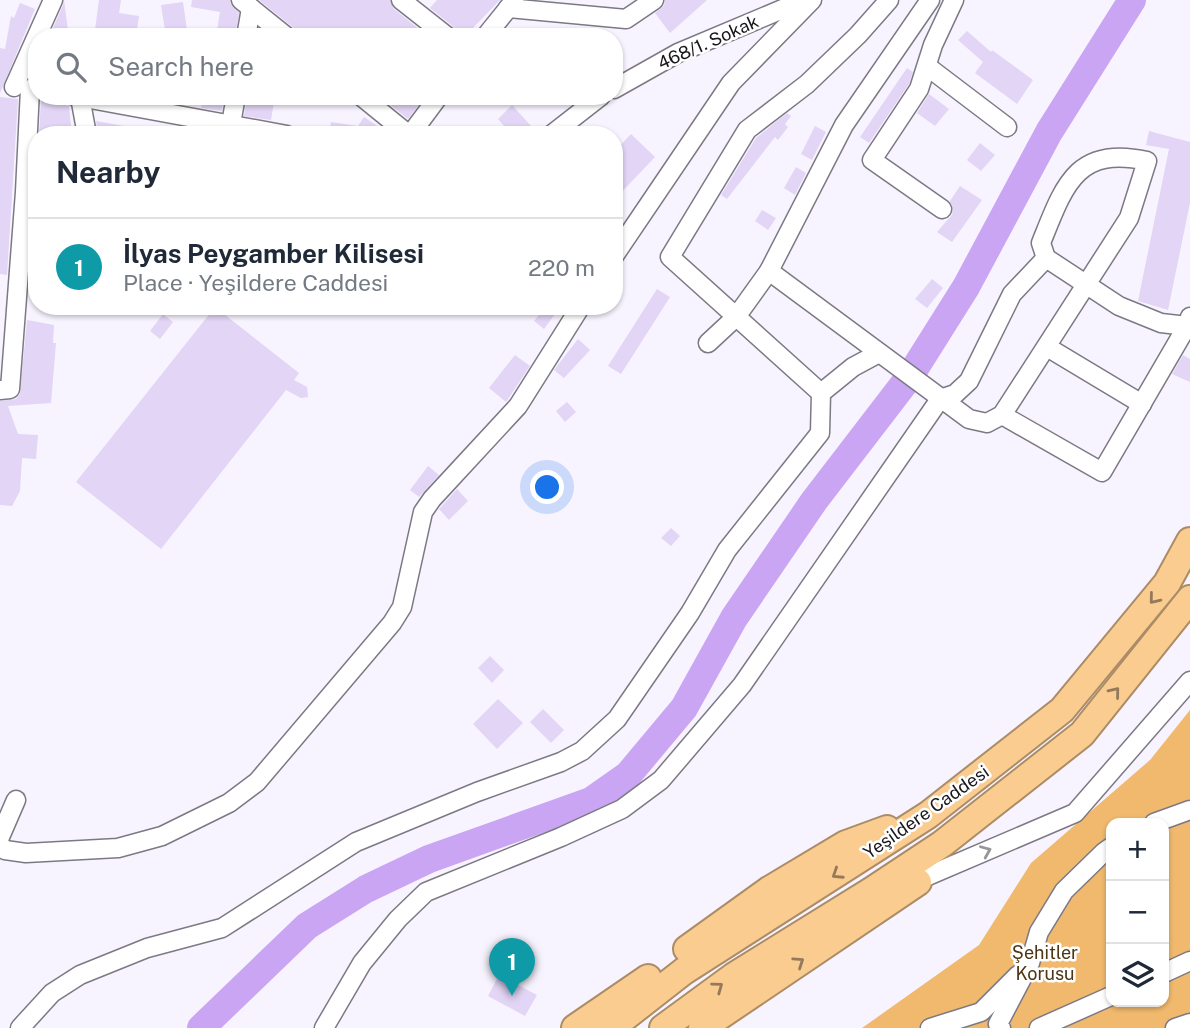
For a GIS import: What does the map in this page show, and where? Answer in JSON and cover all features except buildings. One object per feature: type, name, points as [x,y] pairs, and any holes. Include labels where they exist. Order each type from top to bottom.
[{"type":"highway","name":"Yeşildere Caddesi","points":[[611,1028],[684,971],[928,815],[1062,710],[1167,583],[1190,541]]},
{"type":"highway","name":"Yeşildere Caddesi","points":[[663,1028],[734,976],[872,891],[942,844],[1082,733],[1190,599]]},
{"type":"highway","points":[[702,1028],[923,878],[1082,733]]},
{"type":"highway","points":[[575,1028],[769,890],[835,850],[928,815]]},
{"type":"street","points":[[42,28],[53,0]]},
{"type":"street","points":[[401,0],[423,7],[440,28]]},
{"type":"street","points":[[492,28],[511,4],[626,19],[654,0]]},
{"type":"street","name":"468/1. Sokak","points":[[623,84],[678,53],[804,0]]},
{"type":"street","points":[[623,243],[731,83],[812,0]]},
{"type":"street","points":[[821,393],[670,257],[747,130],[807,85],[889,0]]},
{"type":"street","points":[[709,343],[736,317],[769,271],[844,125],[930,0]]},
{"type":"street","points":[[942,209],[873,160],[919,89],[933,45],[954,0]]},
{"type":"street","points":[[248,28],[252,5]]},
{"type":"street","points":[[252,5],[277,28]]},
{"type":"street","points":[[5,389],[8,292],[25,192],[20,87],[28,66]]},
{"type":"street","points":[[928,67],[1007,127]]},
{"type":"street","points":[[79,105],[85,126]]},
{"type":"street","points":[[115,105],[216,126]]},
{"type":"street","points":[[231,126],[234,105]]},
{"type":"street","points":[[372,105],[398,126]]},
{"type":"street","points":[[416,126],[432,105]]},
{"type":"street","points":[[563,126],[589,105]]},
{"type":"street","points":[[769,271],[940,399],[977,422],[987,423],[1002,415],[1087,286],[1129,218],[1147,161],[1123,156],[1086,164],[1068,184],[1041,243],[1046,258],[1087,286],[1119,306],[1161,323],[1189,322]]},
{"type":"street","points":[[324,1028],[362,963],[398,919],[426,892],[548,843],[622,809],[661,780],[742,685],[940,399],[955,394],[969,381],[1012,295],[1046,258]]},
{"type":"street","points":[[0,845],[5,850],[26,853],[118,848],[162,836],[229,803],[257,782],[392,623],[402,607],[424,512],[432,499],[518,406],[576,315]]},
{"type":"street","points":[[1002,415],[1102,472],[1189,322]]},
{"type":"street","points":[[1047,347],[1142,404]]},
{"type":"street","points":[[20,1028],[52,993],[80,975],[147,948],[222,928],[356,842],[477,792],[561,762],[582,751],[617,719],[690,613],[727,550],[820,433],[821,393],[853,367],[878,353]]},
{"type":"street","points":[[923,878],[1075,813],[1190,681]]},
{"type":"street","points":[[0,837],[16,800]]},
{"type":"street","points":[[1168,818],[1190,810]]},
{"type":"street","points":[[1001,1028],[998,1024],[1030,963],[1039,932],[1064,891],[1106,851]]},
{"type":"street","points":[[1169,971],[1190,961]]},
{"type":"street","points":[[930,1028],[981,1012],[1030,963]]},
{"type":"street","points":[[1039,1028],[1106,998]]},
{"type":"street","points":[[1175,1028],[1190,1023]]},
{"type":"green space","name":"Şehitler Korusu","points":[[1190,710],[1190,1028],[862,1028],[979,945],[1031,863],[1150,760]]},
{"type":"waterway","points":[[201,1028],[307,926],[366,889],[429,859],[591,801],[628,775],[684,708],[734,618],[814,501],[910,376],[966,287],[1049,132],[1132,0]]},
{"type":"place","name":"İlyas Peygamber Kilisesi","points":[[512,996]]}]
